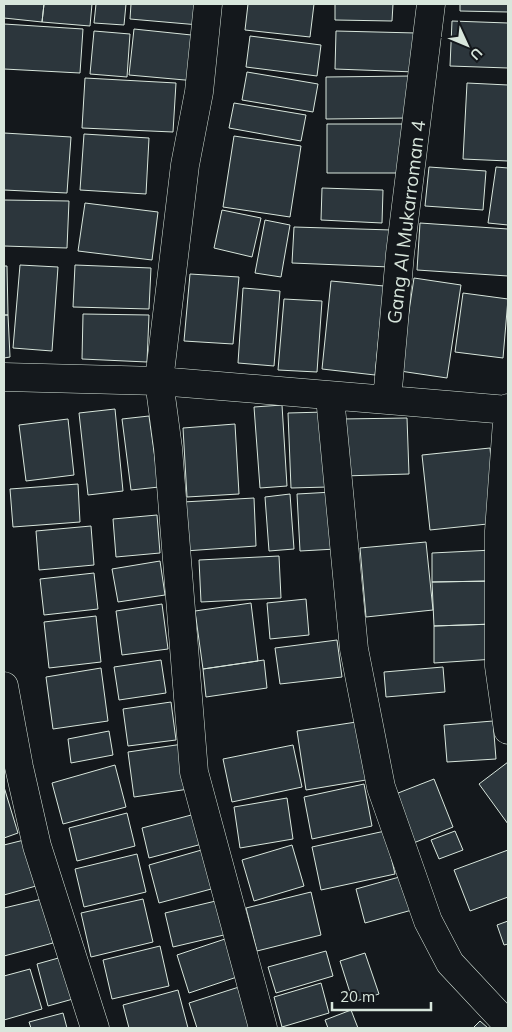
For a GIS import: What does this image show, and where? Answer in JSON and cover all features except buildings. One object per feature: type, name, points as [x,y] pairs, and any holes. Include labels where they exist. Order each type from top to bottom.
[{"type":"street","points":[[208,4],[199,92],[185,165],[159,381],[168,448],[194,772],[263,1028]]},
{"type":"street","name":"Gang Al Mukarroman 4","points":[[387,400],[400,254],[431,4]]},
{"type":"street","points":[[4,376],[159,381],[508,409],[499,531],[499,666],[508,730]]},
{"type":"street","points":[[330,396],[354,650],[381,787],[428,921],[450,963],[508,1025]]},
{"type":"street","points":[[4,686],[11,767],[94,1028]]}]
